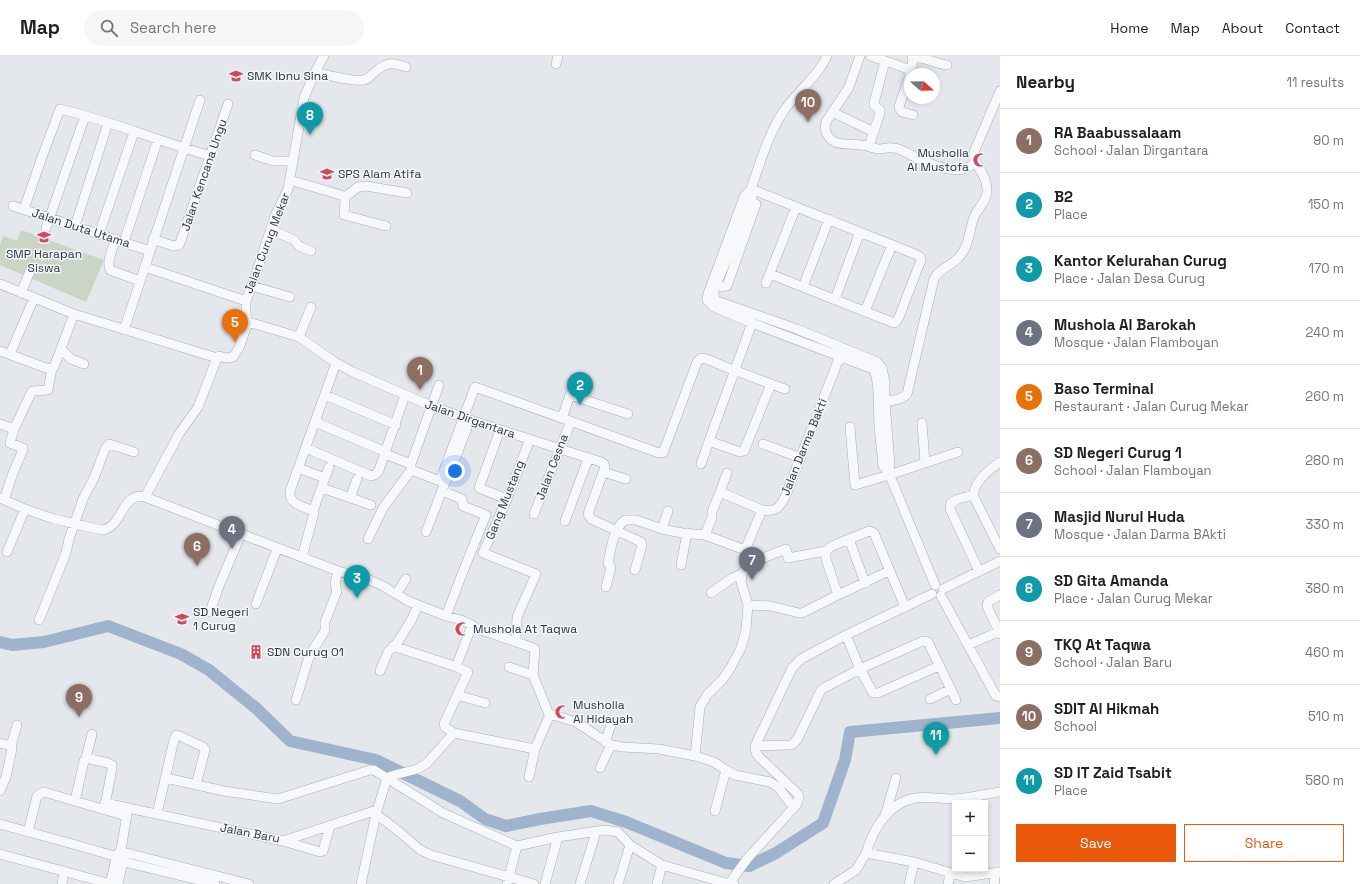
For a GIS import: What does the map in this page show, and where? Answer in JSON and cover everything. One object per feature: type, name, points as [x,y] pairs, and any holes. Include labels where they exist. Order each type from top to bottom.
[{"type":"street","name":"Jalan Curug Mekar","points":[[217,358],[219,356],[225,358],[233,357],[236,354],[248,322],[246,315],[246,301],[275,216],[288,189],[304,98],[315,72],[324,56]]},
{"type":"street","points":[[827,56],[823,64],[780,116],[774,127],[751,189],[744,197],[707,298],[708,302],[714,307],[752,323],[873,369],[876,373],[890,465],[889,473],[938,591],[996,696],[1000,697]]},
{"type":"street","points":[[860,56],[849,87],[826,122],[825,127],[828,137],[834,142],[870,146],[878,149],[893,148],[945,168],[965,169],[975,162]]},
{"type":"street","points":[[871,56],[905,68]]},
{"type":"street","points":[[911,68],[913,57],[922,58],[936,64],[947,65]]},
{"type":"street","points":[[870,146],[880,110],[874,105],[874,103],[885,61]]},
{"type":"street","points":[[315,72],[332,77],[363,80],[370,77],[383,66],[391,63],[406,67]]},
{"type":"street","points":[[881,402],[904,397],[906,394],[934,279],[937,272],[951,265],[962,255],[968,242],[974,216],[985,200],[987,192],[984,174],[975,162],[974,152],[1000,91]]},
{"type":"street","points":[[904,92],[899,107],[902,112],[913,115]]},
{"type":"street","points":[[124,330],[200,100]]},
{"type":"street","name":"Jalan Kencana Ungu","points":[[153,239],[173,246],[179,245],[228,104]]},
{"type":"street","points":[[24,209],[60,109],[158,139],[184,149],[211,156]]},
{"type":"street","points":[[832,112],[874,132]]},
{"type":"street","points":[[46,228],[85,116]]},
{"type":"street","points":[[75,226],[108,123]]},
{"type":"street","points":[[99,234],[134,132]]},
{"type":"street","points":[[140,282],[110,270],[108,263],[120,240],[158,139]]},
{"type":"street","points":[[255,154],[273,161],[292,161]]},
{"type":"street","points":[[290,180],[345,196]]},
{"type":"street","points":[[345,196],[358,187],[366,186],[407,193]]},
{"type":"street","points":[[751,189],[752,199],[750,202],[756,204],[727,286],[723,287],[717,285],[714,294],[717,301],[798,329],[877,362],[882,368],[885,383],[881,402]]},
{"type":"street","points":[[751,189],[918,255],[921,260],[899,316],[896,322],[892,323],[770,274]]},
{"type":"street","points":[[345,196],[344,215],[386,226]]},
{"type":"street","name":"Jalan Duta Utama","points":[[12,206],[150,251]]},
{"type":"street","points":[[766,283],[796,207]]},
{"type":"street","points":[[802,286],[829,220]]},
{"type":"street","points":[[271,230],[294,240],[299,246],[311,251]]},
{"type":"street","points":[[835,299],[860,232]]},
{"type":"street","points":[[865,311],[892,245]]},
{"type":"street","points":[[145,267],[246,301]]},
{"type":"street","points":[[21,293],[31,269]]},
{"type":"street","points":[[0,284],[74,314],[217,358],[198,407],[179,434],[145,497]]},
{"type":"street","points":[[252,286],[290,296]]},
{"type":"street","points":[[10,354],[34,298]]},
{"type":"street","points":[[299,337],[312,307]]},
{"type":"street","points":[[74,314],[54,367],[52,368],[48,390],[32,391],[14,429],[10,443],[22,448],[23,450],[2,499],[25,509],[74,524],[96,530],[106,530],[114,523],[130,500],[134,497],[145,497],[277,549],[338,571],[365,578],[381,585],[408,601],[446,616],[461,620],[475,628],[535,649],[533,675],[550,714],[576,722],[608,743],[623,747],[671,751],[695,756],[714,762],[736,775],[770,782],[778,787],[794,808]]},
{"type":"street","name":"Jalan Dirgantara","points":[[248,322],[299,337],[336,363],[432,406],[466,419],[588,459]]},
{"type":"street","points":[[701,464],[752,323]]},
{"type":"street","points":[[794,339],[798,329]]},
{"type":"street","points":[[61,349],[71,359],[84,364]]},
{"type":"street","points":[[0,351],[52,368]]},
{"type":"street","name":"Jalan Darma Bakti","points":[[762,510],[776,510],[782,502],[840,356]]},
{"type":"street","points":[[566,420],[661,453],[701,358],[785,389]]},
{"type":"street","points":[[313,511],[295,504],[290,498],[290,491],[336,363]]},
{"type":"street","points":[[709,441],[740,452],[744,451],[771,384]]},
{"type":"street","points":[[368,539],[382,508],[411,467],[439,385]]},
{"type":"street","name":"Jalan Dirgantara","points":[[466,419],[475,387],[566,420]]},
{"type":"street","points":[[325,395],[396,424]]},
{"type":"street","points":[[306,448],[371,476],[378,473],[406,395]]},
{"type":"street","name":"Jalan Cesna","points":[[534,514],[559,449],[570,395],[628,414]]},
{"type":"street","points":[[426,532],[442,491],[443,481],[466,419]]},
{"type":"street","points":[[315,422],[443,481]]},
{"type":"street","points":[[922,423],[926,463]]},
{"type":"street","points":[[0,424],[14,429]]},
{"type":"street","points":[[850,427],[855,485],[958,452]]},
{"type":"street","points":[[500,430],[479,488],[507,499]]},
{"type":"street","name":"Gang Mustang","points":[[516,642],[517,617],[536,574],[483,553],[507,499],[530,439]]},
{"type":"street","points":[[763,444],[800,458]]},
{"type":"street","points":[[39,620],[66,553],[83,499],[94,478],[107,445],[115,445],[134,452]]},
{"type":"street","points":[[565,522],[588,459],[596,460],[604,464],[603,472],[588,514],[591,519],[641,542],[642,545],[635,570]]},
{"type":"street","points":[[1000,462],[988,470],[976,488],[974,495],[1000,549]]},
{"type":"street","points":[[302,557],[314,513],[313,511],[329,467]]},
{"type":"street","points":[[298,468],[325,478]]},
{"type":"street","points":[[603,472],[626,479]]},
{"type":"street","points":[[705,535],[727,473]]},
{"type":"street","points":[[350,498],[357,479]]},
{"type":"street","points":[[322,488],[371,505]]},
{"type":"street","points":[[442,491],[462,499],[463,506],[486,515],[446,616]]},
{"type":"street","points":[[695,756],[700,707],[707,695],[723,679],[737,657],[746,630],[748,605],[741,582],[744,570],[745,550],[762,510],[720,492]]},
{"type":"street","points":[[974,495],[958,499],[951,503],[950,509],[979,571]]},
{"type":"street","points":[[7,552],[25,509]]},
{"type":"street","points":[[662,529],[668,511]]},
{"type":"street","points":[[606,587],[611,567],[608,563],[617,530],[626,520],[636,520],[662,529],[705,535],[745,550]]},
{"type":"street","points":[[711,593],[744,570],[768,556],[786,549],[788,558],[826,552],[832,546],[867,531],[873,532],[905,607]]},
{"type":"street","points":[[681,565],[687,533]]},
{"type":"street","points":[[210,612],[219,586],[242,534]]},
{"type":"street","points":[[848,539],[865,583]]},
{"type":"street","points":[[256,604],[277,549]]},
{"type":"street","points":[[826,552],[826,559],[838,596]]},
{"type":"street","points":[[166,778],[224,791],[278,799],[370,770],[389,777],[443,812],[517,846],[558,837],[612,830],[618,832],[630,845],[662,865],[695,879],[732,884],[738,871],[747,859],[799,801],[798,794],[759,757],[756,753],[755,746],[788,674],[796,663],[846,635],[1000,561]]},
{"type":"street","points":[[296,700],[308,660],[325,631],[326,622],[337,591],[335,583],[338,571]]},
{"type":"street","points":[[748,605],[770,606],[802,613],[890,572]]},
{"type":"street","points":[[396,594],[406,579]]},
{"type":"street","points":[[968,645],[1000,632],[987,606],[988,602],[1000,595]]},
{"type":"street","points":[[380,671],[388,652],[397,643],[412,619],[418,605]]},
{"type":"street","points":[[456,667],[472,625]]},
{"type":"street","points":[[846,635],[860,669],[872,692],[876,694],[939,666]]},
{"type":"street","points":[[755,746],[793,744],[798,738],[820,691],[825,687],[860,669],[925,640],[928,642],[956,700]]},
{"type":"street","points":[[394,646],[468,672],[444,724],[445,727],[454,734],[535,749]]},
{"type":"street","points":[[509,667],[533,675]]},
{"type":"street","points":[[930,698],[951,689]]},
{"type":"street","points":[[457,695],[485,703]]},
{"type":"street","points":[[529,777],[535,749],[550,714]]},
{"type":"street","points":[[600,768],[608,743],[612,722]]},
{"type":"street","points":[[0,791],[6,777],[12,750],[11,746],[17,725]]},
{"type":"street","points":[[75,801],[92,734]]},
{"type":"street","points":[[389,777],[417,769],[426,764],[454,734]]},
{"type":"street","points":[[157,814],[175,737],[180,736],[205,750],[196,785]]},
{"type":"street","points":[[0,743],[11,746]]},
{"type":"street","points":[[86,758],[112,765],[105,807]]},
{"type":"street","points":[[715,811],[726,770]]},
{"type":"street","points":[[361,884],[376,812],[389,777]]},
{"type":"street","points":[[884,818],[896,778]]},
{"type":"street","name":"Jalan Baru","points":[[28,832],[37,796],[44,792],[75,801],[127,812],[157,814],[282,841],[320,852],[323,851],[330,826]]},
{"type":"street","points":[[834,884],[856,870],[866,853],[876,829],[884,818],[903,802],[914,798],[957,799],[1000,792]]},
{"type":"street","points":[[118,884],[120,855],[127,812]]},
{"type":"street","points":[[376,812],[419,849],[431,855],[508,881],[534,884]]},
{"type":"street","name":"Jalan Baru","points":[[282,841],[376,812]]},
{"type":"street","points":[[0,824],[222,881],[249,884]]},
{"type":"street","points":[[580,884],[596,832]]},
{"type":"street","points":[[545,884],[558,837]]},
{"type":"street","points":[[618,884],[630,845]]},
{"type":"street","points":[[508,881],[517,846]]},
{"type":"street","points":[[866,853],[914,862],[950,873],[972,877],[998,872],[994,884]]},
{"type":"street","points":[[0,854],[110,884],[120,855]]},
{"type":"street","points":[[120,855],[215,884]]},
{"type":"street","points":[[909,884],[914,862]]},
{"type":"street","points":[[657,884],[662,865]]},
{"type":"street","points":[[62,884],[64,871]]},
{"type":"street","points":[[948,884],[950,873]]},
{"type":"green space","points":[[21,230],[104,260],[86,302],[0,265],[0,245],[3,236],[17,241]]},
{"type":"waterway","points":[[0,642],[12,645],[44,642],[108,626],[181,654],[209,670],[257,709],[290,741],[376,760],[460,801],[485,819],[506,826],[591,811],[626,822],[726,863],[749,866],[776,853],[823,823],[845,760],[850,732],[1000,718]]},
{"type":"place","name":"SMK Ibnu Sina","points":[[236,76]]},
{"type":"place","name":"SDIT Al Hikmah","points":[[808,122]]},
{"type":"place","name":"SD Gita Amanda","points":[[310,135]]},
{"type":"place","name":"Musholla Al Mustofa","points":[[980,160]]},
{"type":"place","name":"SPS Alam Atifa","points":[[327,174]]},
{"type":"place","name":"SMP Harapan Siswa","points":[[44,237]]},
{"type":"place","name":"Baso Terminal","points":[[235,342]]},
{"type":"place","name":"RA Baabussalaam","points":[[420,390]]},
{"type":"place","name":"B2","points":[[580,405]]},
{"type":"place","name":"Mushola Al Barokah","points":[[232,549]]},
{"type":"place","name":"SD Negeri Curug 1","points":[[197,566]]},
{"type":"place","name":"Masjid Nurul Huda","points":[[752,580]]},
{"type":"place","name":"Kantor Kelurahan Curug","points":[[357,598]]},
{"type":"place","name":"SD Negeri 1 Curug","points":[[182,619]]},
{"type":"place","name":"Mushola At Taqwa","points":[[462,629]]},
{"type":"place","name":"SDN Curug 01","points":[[256,652]]},
{"type":"place","name":"Musholla Al Hidayah","points":[[562,712]]},
{"type":"place","name":"TKQ At Taqwa","points":[[79,717]]},
{"type":"place","name":"SD IT Zaid Tsabit","points":[[936,755]]}]
